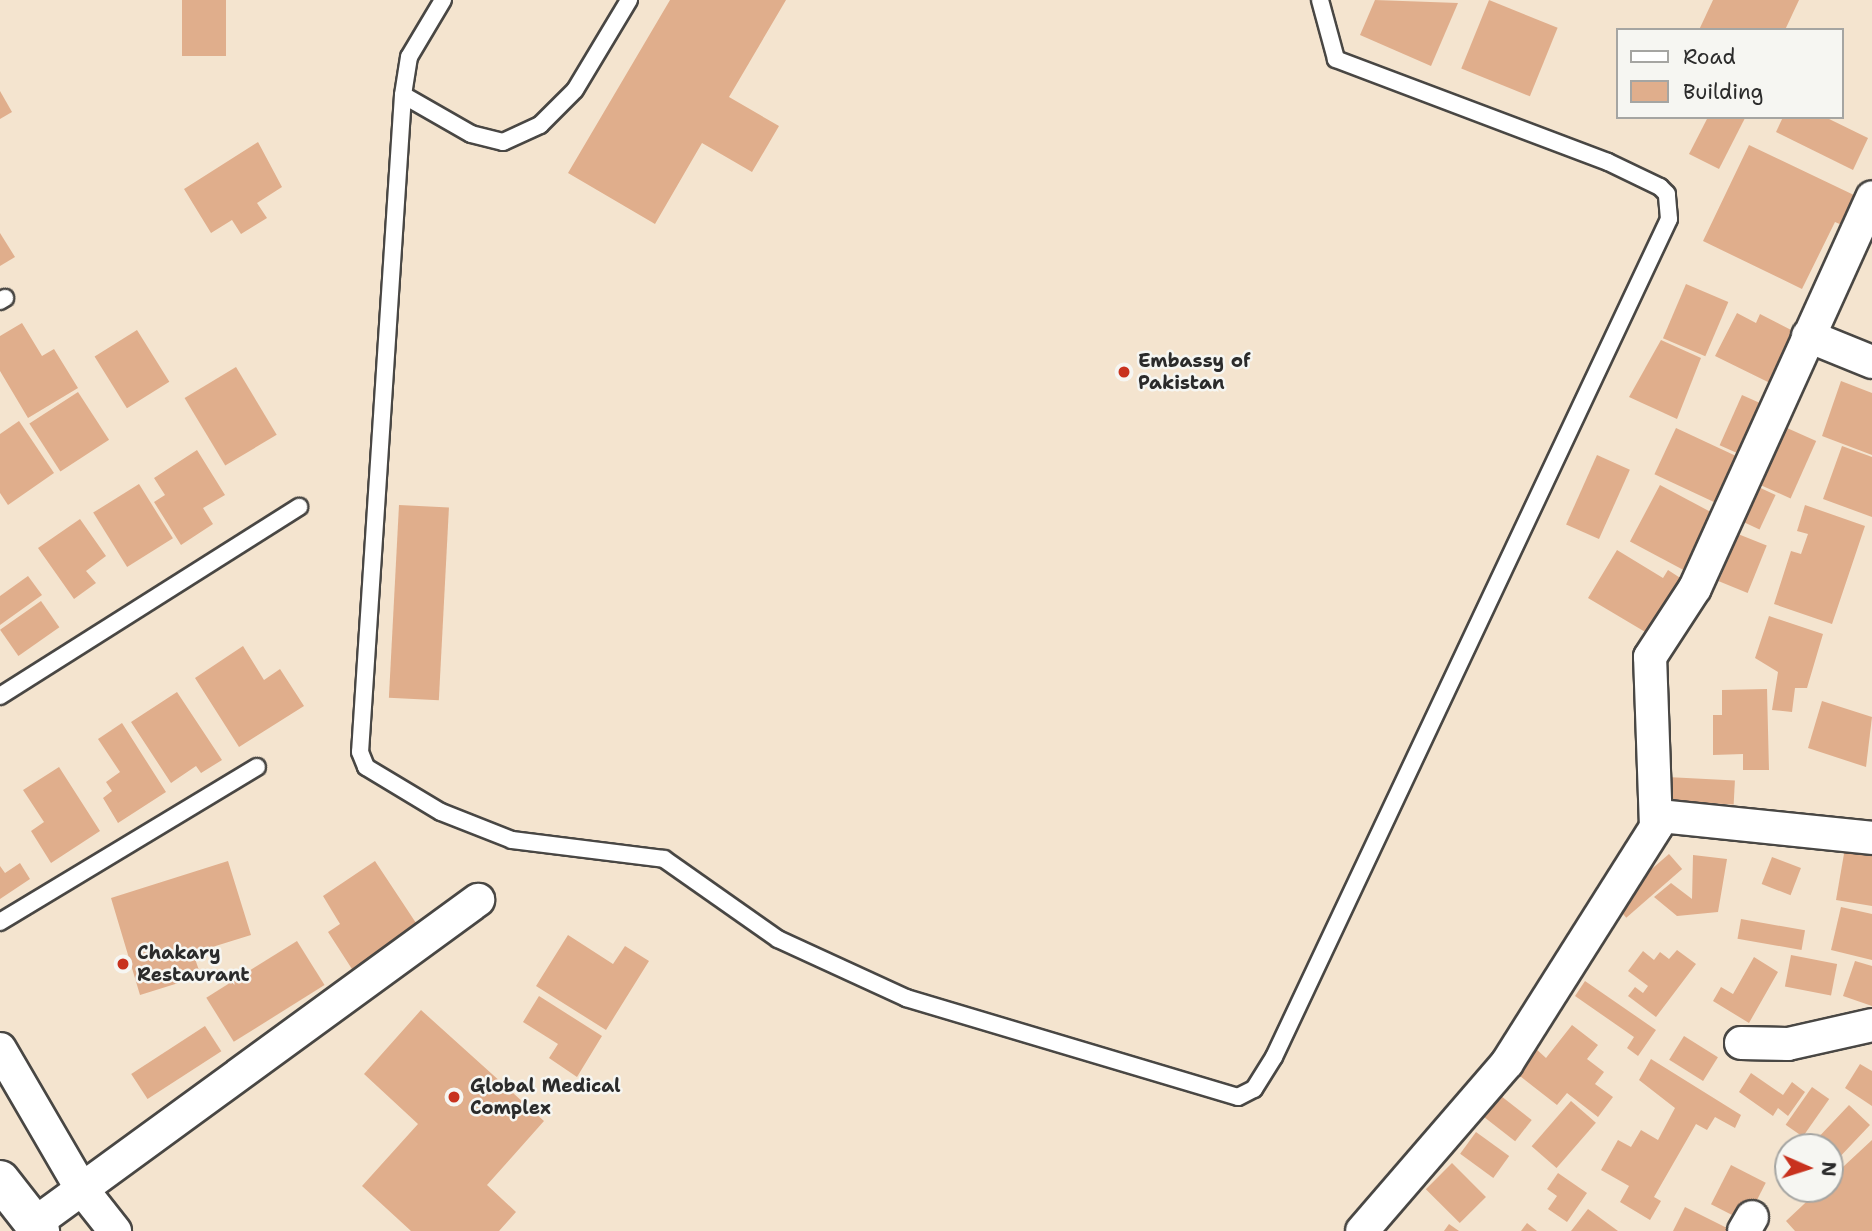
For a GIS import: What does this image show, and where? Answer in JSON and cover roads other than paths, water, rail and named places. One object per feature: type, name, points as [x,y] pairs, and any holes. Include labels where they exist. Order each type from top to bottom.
[{"type":"main road","points":[[0,1180],[37,1227]]},
{"type":"street","points":[[1362,1231],[1507,1063],[1660,816],[1650,657],[1696,588],[1872,197]]},
{"type":"street","points":[[1808,336],[1872,362]]},
{"type":"street","points":[[1660,816],[1872,838]]},
{"type":"street","points":[[37,1227],[81,1188],[478,900]]},
{"type":"street","points":[[1741,1043],[1788,1044],[1872,1026]]},
{"type":"street","points":[[0,1049],[81,1188],[115,1231]]},
{"type":"lane","points":[[443,0],[409,57],[403,95],[360,752],[366,767],[441,812],[512,840],[664,859],[778,939],[906,998],[1238,1097],[1254,1089],[1274,1057],[1670,219],[1667,194],[1639,177],[1336,59],[1320,0]]},
{"type":"lane","points":[[403,95],[471,134],[503,142],[523,135],[575,90],[629,0]]},
{"type":"lane","points":[[0,696],[299,507]]},
{"type":"lane","points":[[0,922],[257,767]]},
{"type":"place","name":"Embassy of Pakistan","points":[[1124,372]]},
{"type":"place","name":"Chakary Restaurant","points":[[123,964]]},
{"type":"place","name":"Global Medical Complex","points":[[454,1097]]}]
